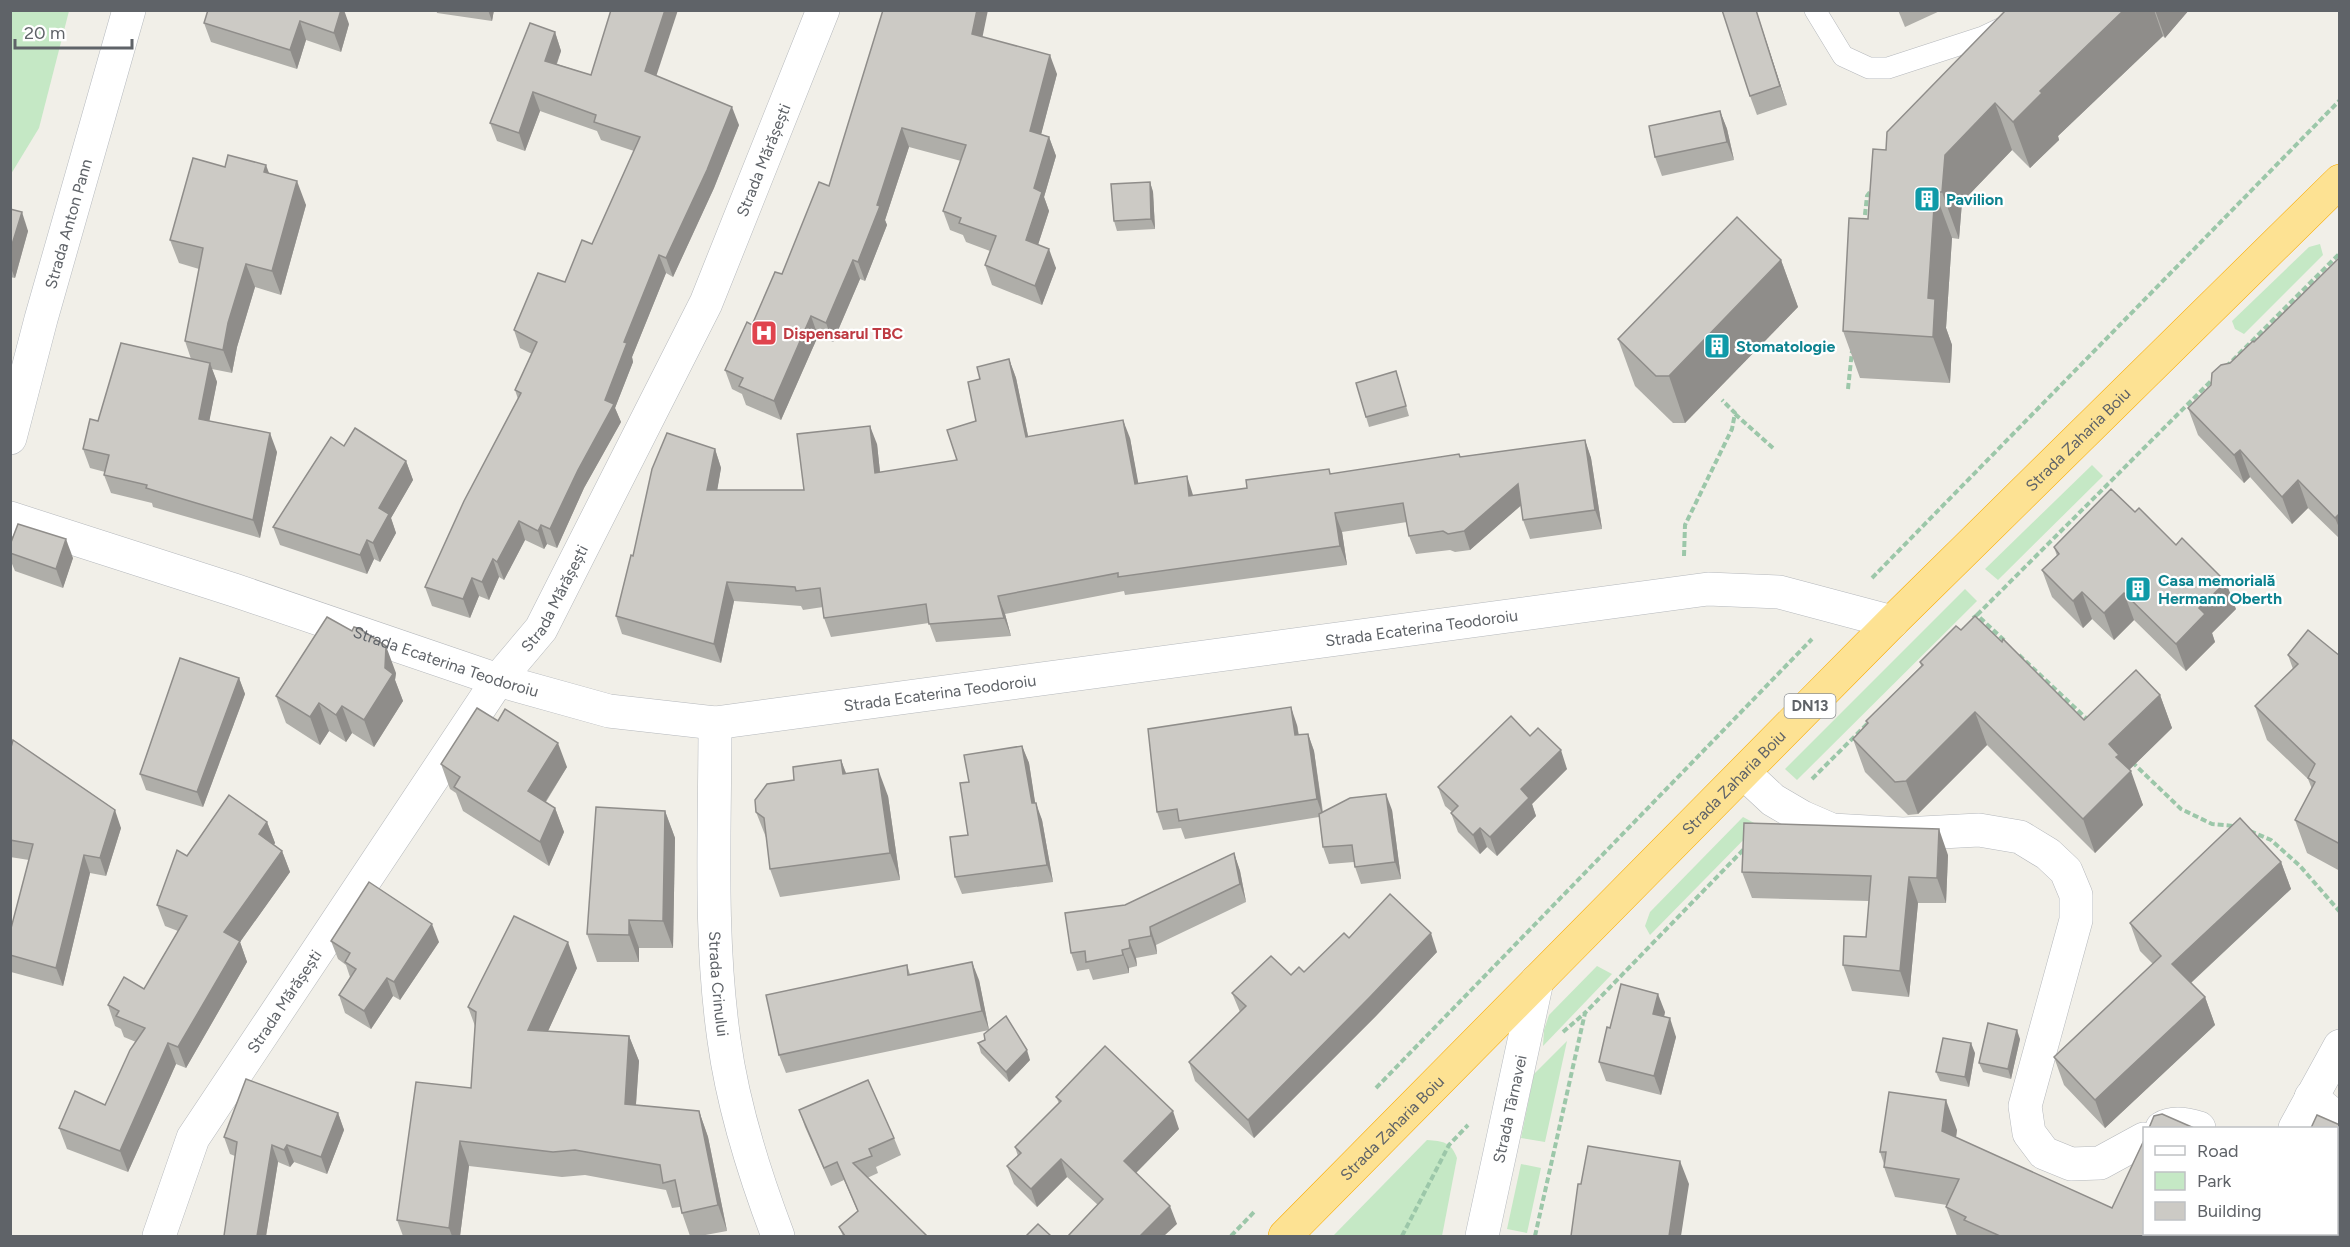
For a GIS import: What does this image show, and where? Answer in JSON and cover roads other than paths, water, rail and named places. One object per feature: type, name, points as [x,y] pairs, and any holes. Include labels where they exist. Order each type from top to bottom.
[{"type":"highway","name":"Strada Zaharia Boiu","points":[[1286,1236],[1892,622],[2340,181]]},
{"type":"street","name":"Strada Anton Pann","points":[[10,438],[14,406],[129,10]]},
{"type":"street","name":"Strada Mărășești","points":[[159,1236],[194,1138],[498,680],[541,629],[706,303],[823,10]]},
{"type":"street","name":"Strada Ecaterina Teodoroiu","points":[[10,518],[223,586],[498,680],[609,711],[715,723],[1708,589],[1779,592],[1892,622]]},
{"type":"street","name":"Strada Crinului","points":[[715,723],[714,944],[724,1041],[740,1122],[761,1191],[778,1236]]},
{"type":"street","points":[[1744,773],[1773,800],[1802,817],[1832,830],[1903,834],[1979,830],[2019,837],[2048,854],[2066,872],[2076,895],[2076,920],[2025,1106],[2029,1133],[2044,1153],[2071,1164],[2100,1163],[2143,1140]]},
{"type":"street","name":"Strada Târnavei","points":[[1482,1236],[1537,981]]},
{"type":"street","points":[[2296,1127],[2340,1046]]},
{"type":"street","points":[[2312,1096],[2340,1121]]},
{"type":"street","points":[[2164,1127],[2187,1124],[2196,1127]]},
{"type":"street","points":[[2237,1235],[2242,1236]]},
{"type":"lane","points":[[1815,10],[1843,56],[1869,68],[1888,68],[1983,37],[2040,10]]},
{"type":"place","name":"Pavilion","points":[[1927,199]]},
{"type":"place","name":"Dispensarul TBC","points":[[764,333]]},
{"type":"place","name":"Stomatologie","points":[[1717,346]]},
{"type":"place","name":"Casa memorială Hermann Oberth","points":[[2138,589]]}]
